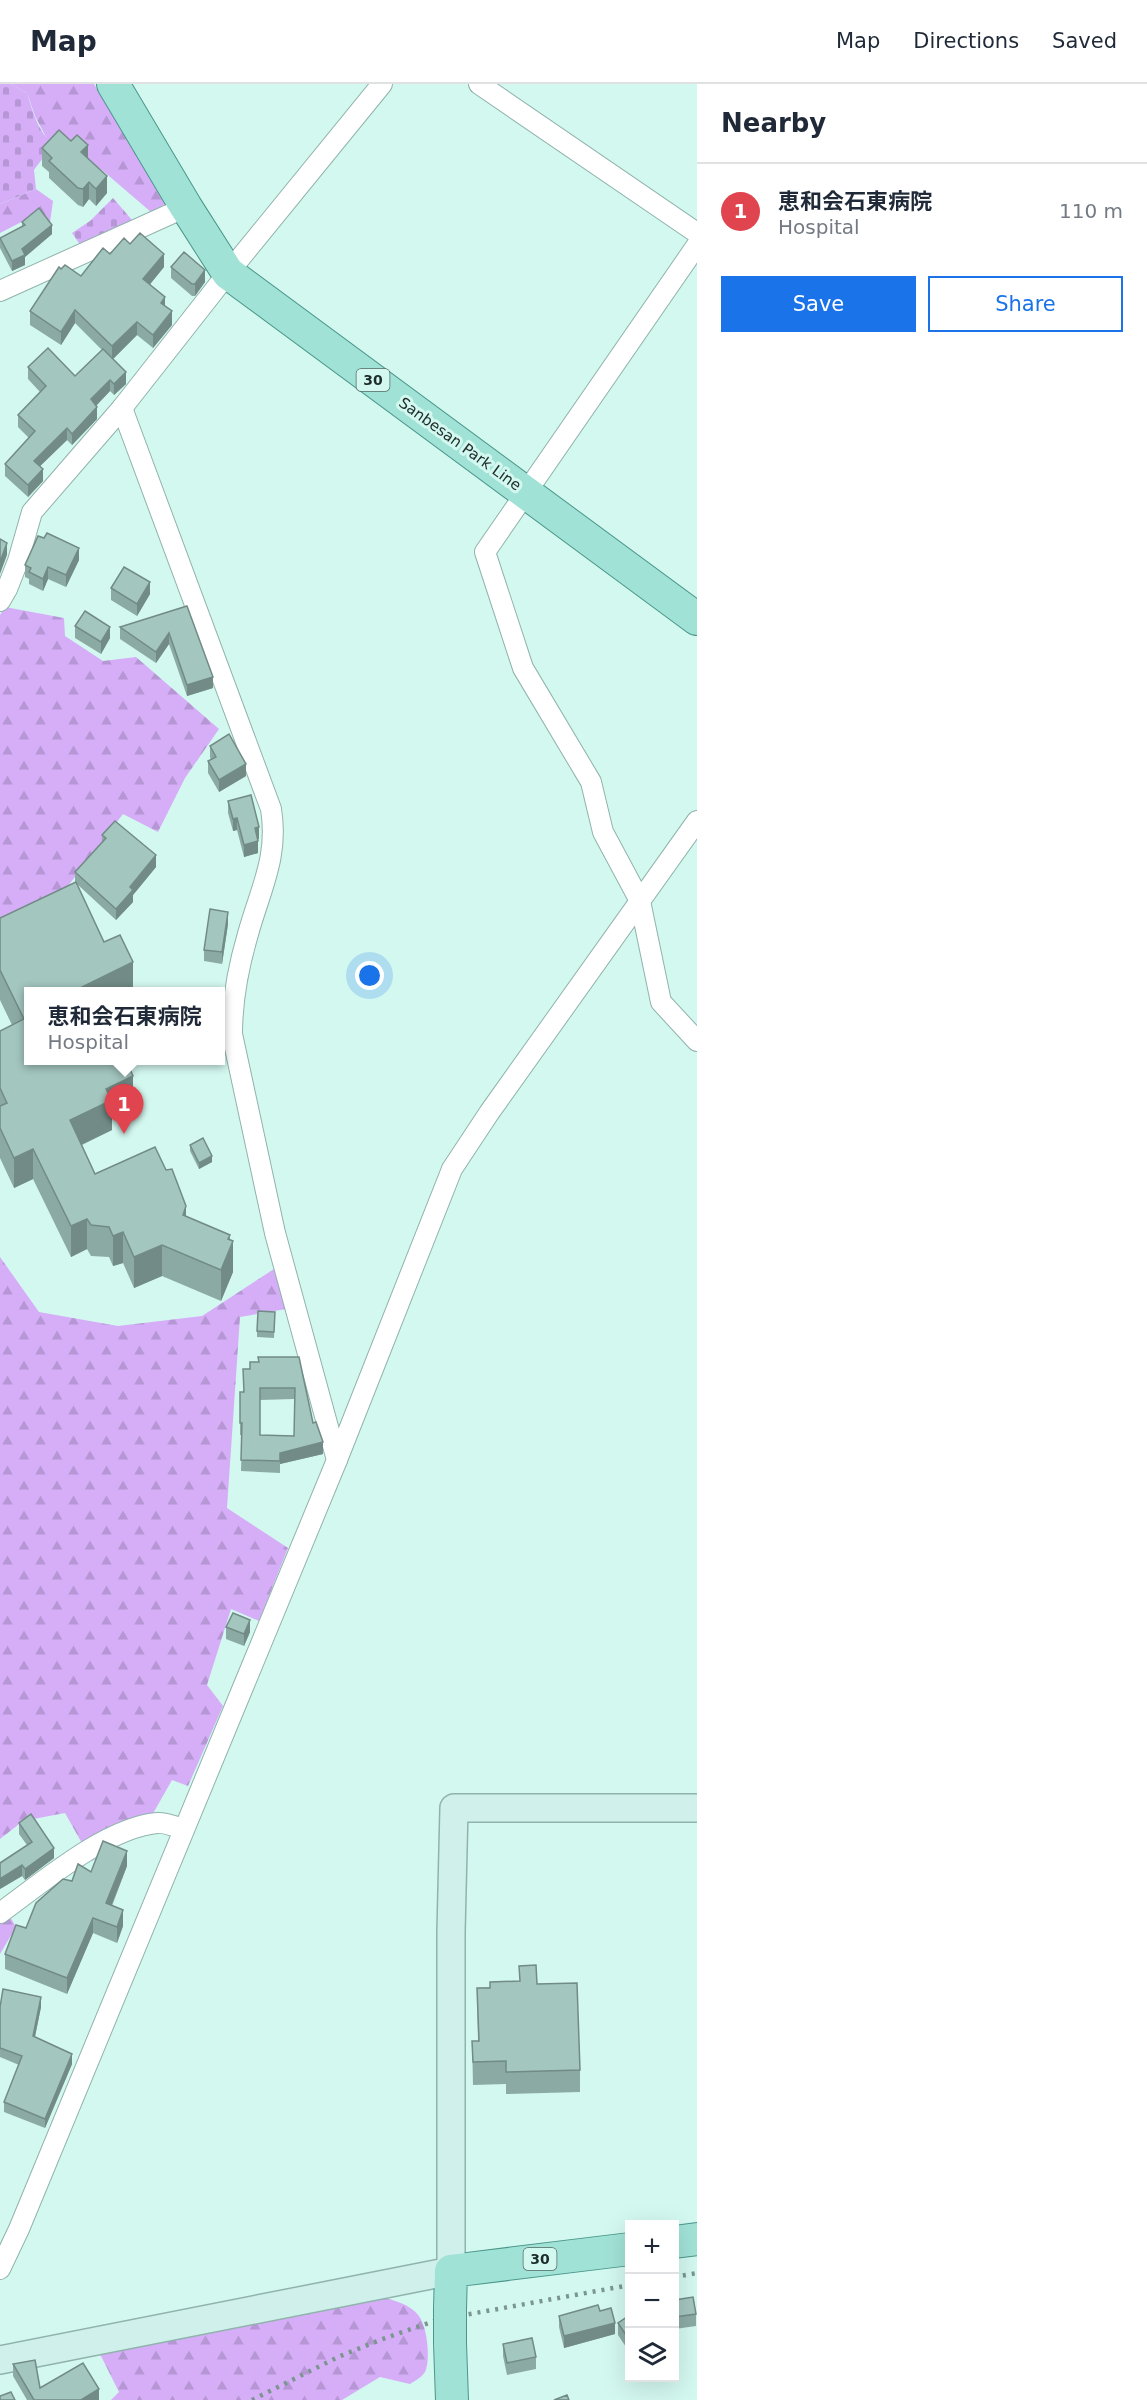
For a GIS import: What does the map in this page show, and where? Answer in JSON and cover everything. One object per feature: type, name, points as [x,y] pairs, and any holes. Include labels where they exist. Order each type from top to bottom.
[{"type":"main road","name":"Sanbesan Park Line","points":[[113,84],[228,273],[697,619]]},
{"type":"main road","points":[[679,2241],[697,2239]]},
{"type":"main road","name":"30","points":[[451,2271],[625,2250]]},
{"type":"main road","points":[[451,2271],[452,2400]]},
{"type":"street","points":[[0,601],[18,561],[32,512],[122,408],[381,84]]},
{"type":"street","points":[[479,84],[697,233]]},
{"type":"street","points":[[0,291],[186,207]]},
{"type":"street","points":[[697,245],[485,552],[523,668],[591,782],[603,832],[640,901],[661,1002],[697,1041]]},
{"type":"street","points":[[122,408],[271,809],[274,826],[272,852],[267,878],[247,935],[232,1001],[232,1034],[276,1233],[336,1460]]},
{"type":"street","points":[[0,2269],[20,2229],[336,1460],[452,1169],[489,1113],[697,821]]},
{"type":"street","points":[[0,2360],[451,2271],[451,1932],[454,1808],[697,1808]]},
{"type":"street","points":[[0,1913],[79,1857],[115,1835],[159,1822],[184,1829]]},
{"type":"green space","points":[[0,84],[11,84],[27,93],[40,128],[54,143],[34,170],[36,189],[0,204]]},
{"type":"green space","points":[[11,84],[94,84],[167,203],[151,212],[102,170],[80,155],[48,141],[35,116],[27,93]]},
{"type":"green space","points":[[36,189],[53,201],[50,222],[37,214],[0,233],[0,204]]},
{"type":"green space","points":[[113,198],[132,220],[81,246],[72,233],[90,221]]},
{"type":"green space","points":[[5,607],[64,618],[65,636],[103,661],[136,657],[219,729],[185,778],[158,832],[123,814],[58,899],[0,923],[0,615]]},
{"type":"green space","points":[[0,1257],[39,1312],[118,1326],[202,1316],[277,1267],[292,1308],[240,1317],[227,1508],[288,1548],[259,1621],[231,1609],[207,1685],[223,1706],[188,1786],[172,1780],[147,1824],[92,1861],[65,1813],[23,1821],[0,1839]]},
{"type":"green space","points":[[0,1900],[16,1927],[0,1954]]},
{"type":"green space","points":[[380,2297],[411,2308],[422,2321],[428,2351],[427,2366],[422,2376],[410,2384],[380,2377],[342,2400],[111,2400],[119,2392],[99,2352]]},
{"type":"building","points":[[59,130],[71,141],[77,135],[88,145],[81,152],[107,176],[96,189],[89,182],[83,189],[78,188],[49,161],[52,158],[42,148]]},
{"type":"building","points":[[39,208],[52,225],[22,249],[25,255],[12,261],[0,238],[25,225],[22,222]]},
{"type":"building","points":[[140,233],[164,254],[143,279],[165,297],[161,303],[172,311],[153,335],[137,322],[112,346],[75,310],[61,332],[30,311],[59,267],[61,269],[65,265],[81,276],[103,248],[110,254],[124,238],[130,244]]},
{"type":"building","points":[[184,252],[205,270],[195,284],[171,267]]},
{"type":"building","points":[[48,348],[75,376],[103,349],[126,372],[114,384],[110,380],[91,399],[97,407],[72,434],[67,428],[34,461],[43,469],[28,485],[5,464],[35,431],[18,415],[46,386],[28,367]]},
{"type":"building","points":[[47,533],[79,548],[66,575],[48,567],[43,579],[29,572],[31,568],[25,565],[38,536],[44,538]]},
{"type":"building","points":[[0,539],[7,543],[0,562]]},
{"type":"building","points":[[124,567],[150,582],[137,604],[111,588]]},
{"type":"building","points":[[187,606],[213,677],[187,685],[169,633],[156,652],[120,627]]},
{"type":"building","points":[[85,611],[110,627],[101,642],[75,626]]},
{"type":"building","points":[[229,734],[246,764],[219,780],[208,761],[216,757],[210,746]]},
{"type":"building","points":[[251,795],[259,827],[255,828],[258,841],[244,845],[237,818],[233,819],[228,801]]},
{"type":"building","points":[[115,821],[156,855],[130,887],[133,890],[116,909],[75,872],[106,838],[102,835]]},
{"type":"building","points":[[76,882],[104,942],[120,935],[133,962],[82,987],[24,987],[24,1019],[0,970],[0,918]]},
{"type":"building","points":[[210,909],[228,912],[222,952],[204,950]]},
{"type":"building","points":[[24,1019],[24,1065],[128,1065],[133,1076],[106,1089],[112,1100],[70,1120],[95,1174],[155,1147],[166,1170],[172,1169],[186,1206],[183,1215],[230,1235],[228,1239],[233,1241],[221,1270],[162,1245],[134,1257],[123,1232],[113,1236],[109,1227],[91,1225],[87,1219],[71,1226],[33,1149],[14,1158],[0,1128],[0,1106],[7,1103],[0,1088],[0,1031]]},
{"type":"building","points":[[203,1138],[212,1156],[199,1163],[190,1145]]},
{"type":"building","points":[[258,1311],[275,1312],[274,1332],[257,1331]]},
{"type":"building","points":[[258,1357],[299,1357],[313,1423],[316,1422],[323,1442],[280,1453],[280,1461],[241,1460],[240,1392],[244,1392],[243,1369],[250,1369],[250,1362],[259,1362]],"holes":[[[260,1388],[295,1388],[294,1436],[260,1435]]]},
{"type":"building","points":[[233,1613],[250,1620],[244,1634],[226,1627]]},
{"type":"building","points":[[31,1814],[54,1848],[25,1869],[22,1865],[0,1879],[0,1863],[32,1842],[19,1823]]},
{"type":"building","points":[[103,1841],[127,1851],[106,1903],[123,1910],[117,1927],[93,1918],[67,1978],[5,1954],[16,1925],[26,1928],[36,1903],[63,1879],[72,1881],[78,1864],[91,1872]]},
{"type":"building","points":[[536,1965],[537,1984],[577,1983],[580,2070],[506,2072],[506,2061],[473,2062],[472,2041],[479,2041],[477,1988],[490,1988],[490,1982],[520,1981],[519,1966]]},
{"type":"building","points":[[3,1989],[41,1997],[33,2036],[72,2054],[45,2119],[4,2102],[22,2056],[0,2048],[0,2007]]},
{"type":"building","points":[[693,2297],[696,2314],[679,2316],[679,2299]]},
{"type":"building","points":[[598,2305],[600,2311],[611,2308],[615,2323],[564,2336],[559,2316]]},
{"type":"building","points":[[625,2318],[625,2334],[618,2323]]},
{"type":"building","points":[[532,2338],[536,2357],[507,2363],[503,2344]]},
{"type":"building","points":[[35,2360],[40,2388],[83,2363],[99,2389],[81,2400],[34,2400],[13,2364]]},
{"type":"building","points":[[11,2392],[15,2400],[0,2400],[0,2396]]},
{"type":"building","points":[[567,2395],[569,2400],[554,2400]]},
{"type":"railway","points":[[679,2276],[697,2273]]},
{"type":"railway","points":[[252,2400],[338,2357],[437,2320],[625,2286]]},
{"type":"place","name":"恵和会石東病院","points":[[124,1134]]}]
